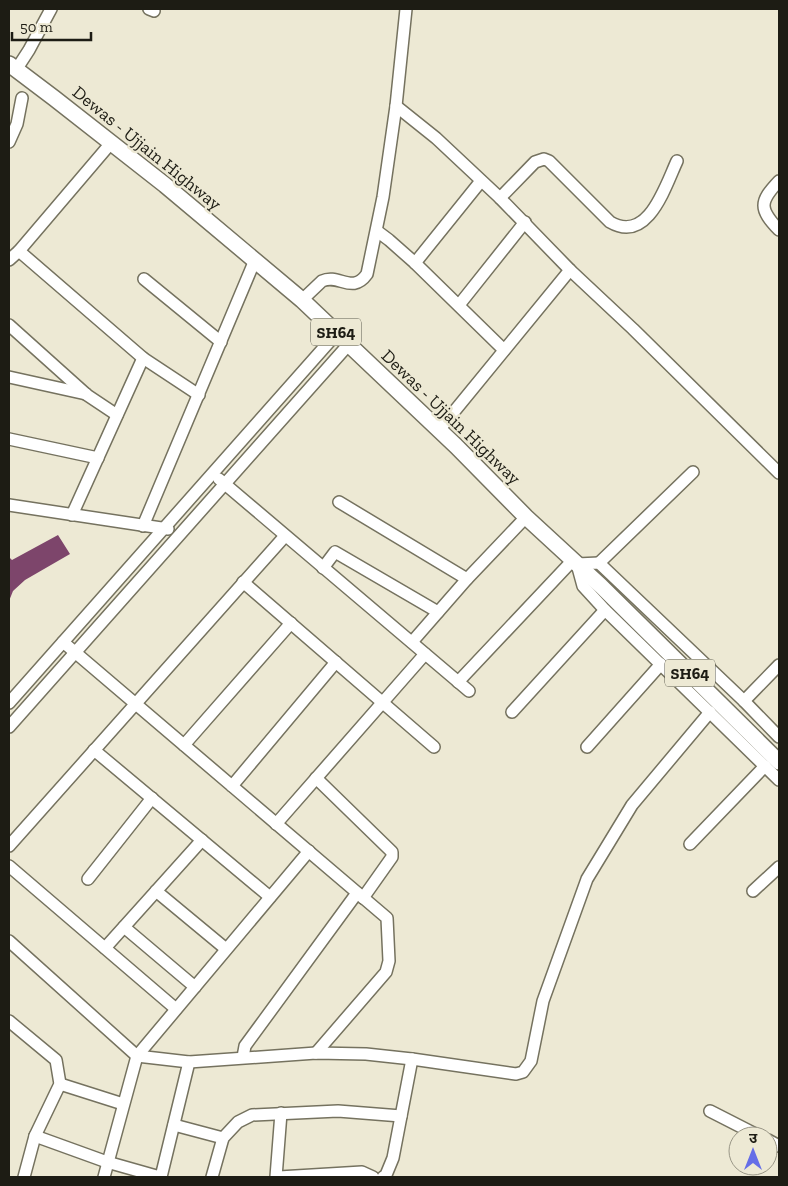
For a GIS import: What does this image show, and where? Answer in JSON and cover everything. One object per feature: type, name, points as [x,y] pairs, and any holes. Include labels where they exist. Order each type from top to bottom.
[{"type":"main road","name":"Dewas - Ujjain Highway","points":[[12,67],[165,185],[302,300],[439,430],[526,517],[601,586],[772,764]]},
{"type":"street","points":[[12,67],[29,50],[51,9]]},
{"type":"street","points":[[302,300],[326,279],[352,284],[362,280],[366,274],[377,231],[396,106],[406,9]]},
{"type":"street","points":[[9,142],[17,124],[22,98]]},
{"type":"street","points":[[396,106],[436,138],[500,198],[570,270],[633,329],[779,473]]},
{"type":"street","points":[[9,260],[19,251],[111,143]]},
{"type":"street","points":[[500,198],[535,162],[544,159],[549,161],[610,222],[619,227],[634,226],[653,211],[677,161]]},
{"type":"street","points":[[416,263],[481,181]]},
{"type":"street","points":[[779,181],[767,194],[764,206],[764,211],[769,220],[779,230]]},
{"type":"street","points":[[459,304],[525,222]]},
{"type":"street","points":[[377,231],[416,263],[504,350]]},
{"type":"street","points":[[19,251],[143,358],[199,395]]},
{"type":"street","points":[[143,526],[255,260]]},
{"type":"street","points":[[439,430],[570,270]]},
{"type":"street","points":[[144,280],[221,342]]},
{"type":"street","points":[[9,326],[87,395],[117,415]]},
{"type":"street","points":[[9,703],[337,333]]},
{"type":"street","points":[[9,727],[349,344]]},
{"type":"street","points":[[72,515],[143,358]]},
{"type":"street","points":[[9,377],[87,395]]},
{"type":"street","points":[[9,439],[98,458]]},
{"type":"street","points":[[599,563],[693,472]]},
{"type":"street","points":[[212,473],[469,692]]},
{"type":"street","points":[[338,502],[467,579]]},
{"type":"street","points":[[9,505],[183,531]]},
{"type":"street","points":[[412,642],[467,579],[526,517]]},
{"type":"street","points":[[9,846],[285,536]]},
{"type":"street","points":[[323,568],[335,552],[438,612]]},
{"type":"street","points":[[575,562],[583,586],[605,610],[710,712],[772,764],[779,780]]},
{"type":"street","points":[[458,682],[575,562],[599,563],[744,701],[779,737]]},
{"type":"street","points":[[244,582],[434,747]]},
{"type":"street","points":[[512,712],[605,610]]},
{"type":"street","points":[[184,745],[291,623]]},
{"type":"street","points":[[63,642],[387,918],[389,961],[386,972],[316,1053]]},
{"type":"street","points":[[276,824],[424,654]]},
{"type":"street","points":[[232,786],[336,662]]},
{"type":"street","points":[[587,748],[661,664]]},
{"type":"street","points":[[744,701],[779,665]]},
{"type":"street","points":[[9,941],[137,1056],[189,1062],[316,1053],[366,1054],[516,1074],[523,1072],[531,1061],[543,1001],[587,879],[632,805],[710,712]]},
{"type":"street","points":[[94,750],[270,897]]},
{"type":"street","points":[[690,844],[772,764]]},
{"type":"street","points":[[242,1057],[245,1046],[392,857],[392,852],[316,778]]},
{"type":"street","points":[[88,879],[152,798]]},
{"type":"street","points":[[105,948],[202,840]]},
{"type":"street","points":[[104,1177],[137,1056],[309,851]]},
{"type":"street","points":[[9,866],[176,1009]]},
{"type":"street","points":[[753,891],[779,867]]},
{"type":"street","points":[[156,891],[226,949]]},
{"type":"street","points":[[124,927],[195,987]]},
{"type":"street","points":[[9,1021],[56,1060],[60,1084],[35,1136],[24,1177]]},
{"type":"street","points":[[383,1177],[386,1175],[393,1158],[412,1059]]},
{"type":"street","points":[[35,1136],[107,1162],[160,1177],[189,1062]]},
{"type":"street","points":[[60,1084],[123,1104]]},
{"type":"street","points":[[212,1177],[223,1138],[238,1122],[252,1115],[338,1111],[401,1116]]},
{"type":"street","points":[[710,1111],[739,1126]]},
{"type":"street","points":[[281,1114],[278,1177],[362,1172],[373,1177]]},
{"type":"street","points":[[174,1125],[223,1138]]},
{"type":"building","points":[[58,535],[70,554],[25,580],[13,591],[9,601],[9,557],[12,560]]}]
